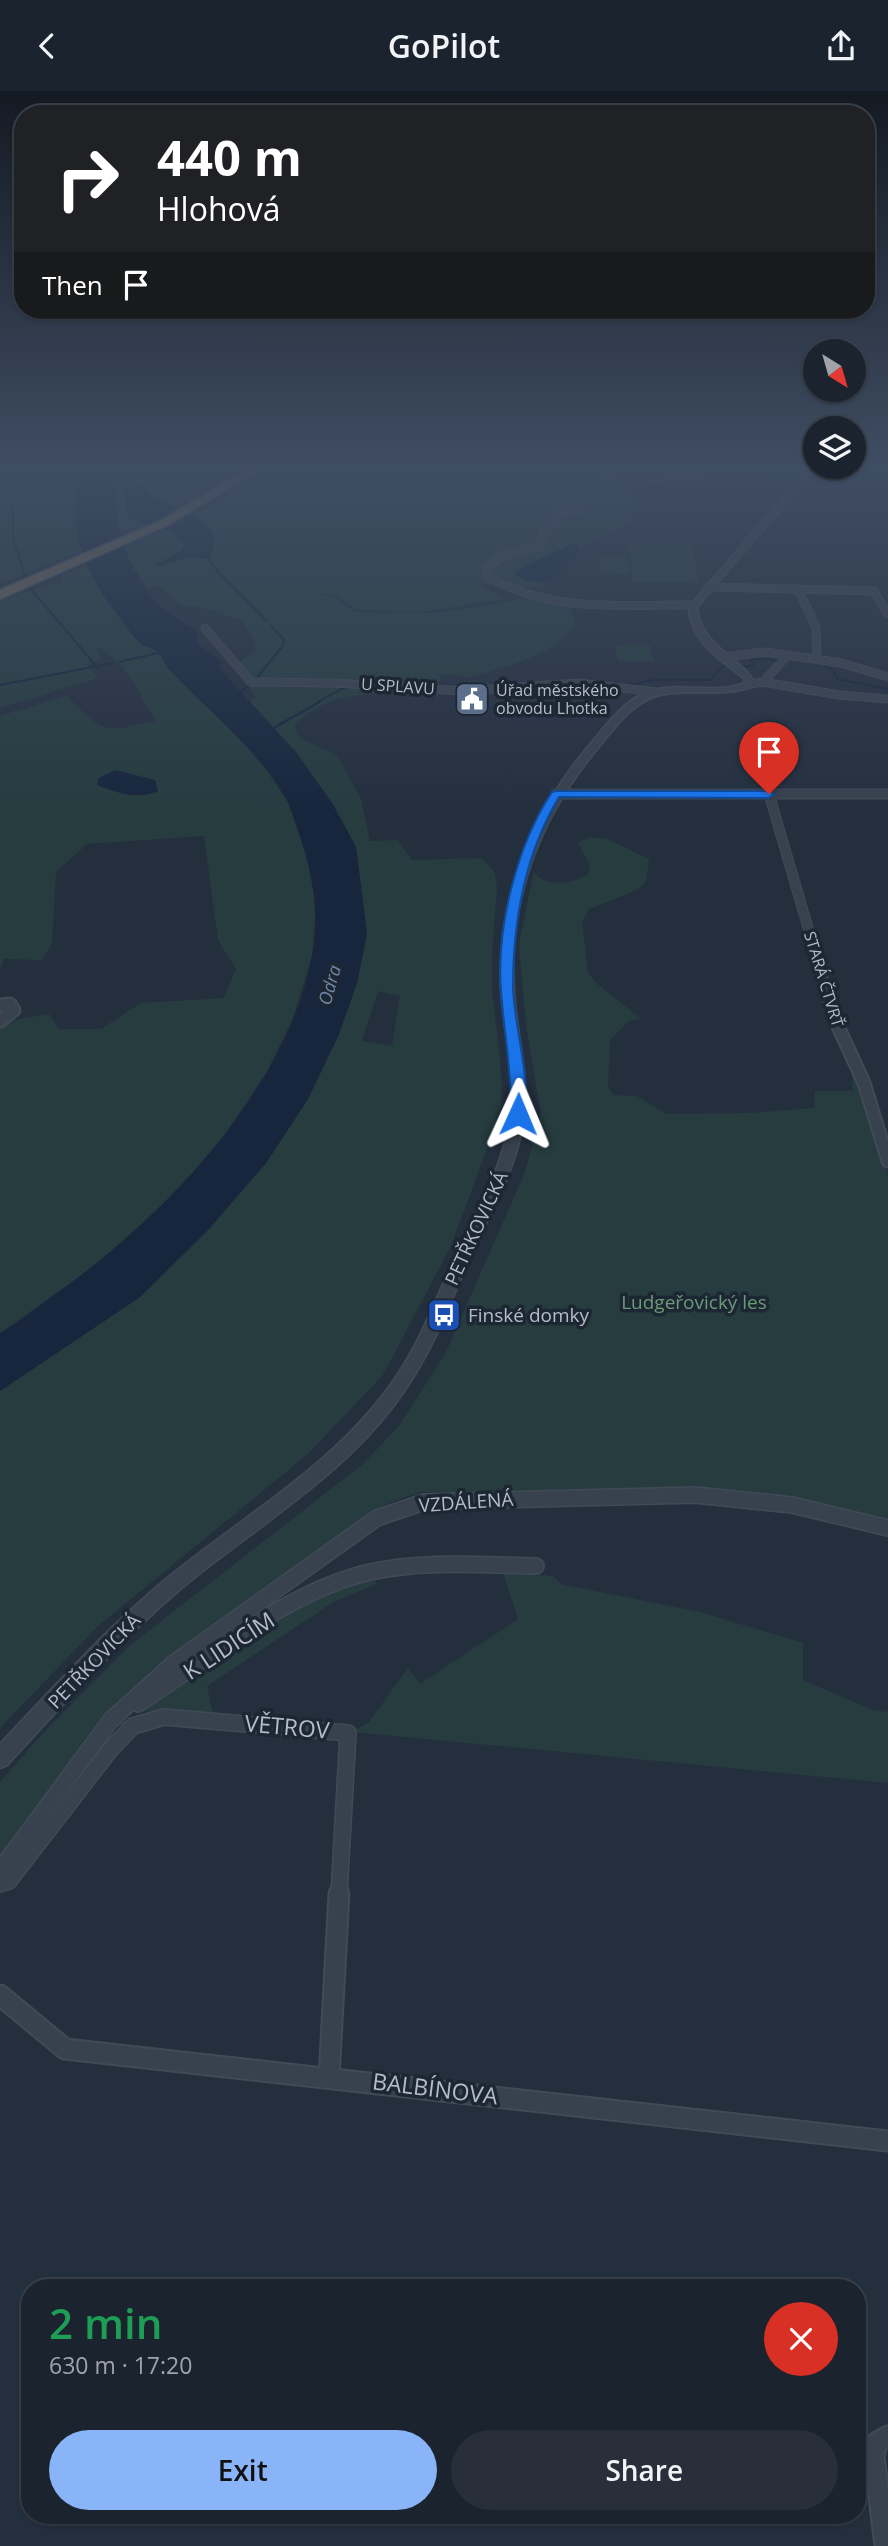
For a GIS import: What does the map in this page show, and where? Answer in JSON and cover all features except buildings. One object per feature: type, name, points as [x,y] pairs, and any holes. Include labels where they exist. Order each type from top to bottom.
[{"type":"highway","points":[[0,595],[27,584]]},
{"type":"street","points":[[504,584],[540,599],[568,603],[694,605]]},
{"type":"street","points":[[711,584],[694,605],[692,613],[696,629],[749,678],[750,684]]},
{"type":"street","points":[[708,587],[888,591]]},
{"type":"street","points":[[798,589],[816,627],[817,658]]},
{"type":"street","points":[[874,591],[888,614]]},
{"type":"street","name":"U SPLAVU","points":[[205,628],[251,682],[334,683],[463,691],[578,684],[657,692]]},
{"type":"street","points":[[725,657],[758,651],[817,658],[888,677]]},
{"type":"street","points":[[763,682],[788,655]]},
{"type":"street","points":[[657,692],[720,692],[763,682],[853,697],[888,699]]},
{"type":"street","name":"PETŘKOVICKÁ","points":[[0,1758],[82,1670],[146,1607],[354,1441],[391,1397],[408,1371],[497,1182],[513,1142],[519,1090],[507,989],[509,934],[517,885],[527,852],[541,819],[556,794],[587,753],[639,699],[657,692]]},
{"type":"street","points":[[556,794],[888,793]]},
{"type":"street","name":"STARÁ ČTVRŤ","points":[[769,794],[836,1022],[864,1083],[888,1161]]},
{"type":"street","points":[[0,1005],[10,1004],[13,1008],[10,1015],[0,1021]]},
{"type":"street","name":"VZDÁLENÁ","points":[[111,1720],[175,1662],[377,1518],[424,1502],[695,1495],[792,1505],[888,1528]]},
{"type":"street","name":"K LIDICÍM","points":[[0,1870],[111,1720],[274,1616],[322,1590],[369,1572],[435,1566],[536,1566]]},
{"type":"street","name":"VĚTROV","points":[[0,1884],[9,1881],[110,1750],[133,1726],[164,1717],[348,1733],[330,2078]]},
{"type":"street","name":"BALBÍNOVA","points":[[0,1995],[65,2049],[888,2141]]},
{"type":"street","points":[[885,2546],[874,2456],[877,2442],[888,2436]]},
{"type":"green space","points":[[57,584],[97,584],[107,602],[229,727],[264,767],[287,800],[307,857],[316,904],[312,956],[293,1018],[267,1071],[222,1139],[168,1202],[93,1267],[0,1333],[0,1022],[49,1014],[59,1029],[101,1029],[141,1003],[224,998],[236,969],[218,940],[204,836],[87,844],[56,872],[52,943],[42,960],[4,959],[0,970],[0,716],[67,696],[90,718],[106,728],[156,721],[124,669],[116,660],[96,647],[101,660],[87,664],[98,678],[0,708],[0,600]]},
{"type":"green space","points":[[145,584],[491,584],[481,586],[504,599],[420,612],[358,610],[334,594],[319,594],[336,598],[353,611],[365,612],[431,613],[533,598],[569,606],[576,624],[553,646],[525,660],[465,679],[461,675],[440,675],[439,684],[420,679],[407,681],[403,684],[405,694],[375,693],[346,697],[319,707],[295,724],[296,732],[302,739],[333,753],[339,759],[361,799],[370,841],[398,840],[412,860],[482,858],[495,873],[497,887],[492,984],[502,1090],[497,1129],[489,1143],[451,1246],[383,1375],[308,1454],[97,1627],[0,1728],[0,1391],[140,1297],[208,1230],[266,1163],[308,1099],[339,1034],[357,983],[367,934],[356,847],[332,803],[250,701],[257,697],[244,682],[243,671],[238,663],[255,651],[253,639],[243,621],[199,606],[180,605],[159,586],[148,588]],"holes":[[[378,991],[400,996],[392,1046],[362,1041]]]},
{"type":"green space","points":[[496,584],[547,584],[540,588],[516,588]]},
{"type":"green space","points":[[649,644],[654,661],[618,661],[614,645]]},
{"type":"green space","name":"Ludgeřovický les","points":[[589,837],[607,839],[649,859],[646,882],[637,890],[589,909],[582,922],[588,972],[596,983],[641,1019],[629,1021],[610,1040],[608,1085],[613,1095],[637,1096],[666,1114],[750,1113],[814,1108],[815,1091],[853,1091],[852,1068],[860,1084],[888,1174],[888,1525],[789,1501],[545,1492],[420,1492],[387,1504],[354,1524],[198,1635],[110,1710],[0,1855],[0,1782],[46,1730],[129,1646],[363,1464],[398,1427],[445,1354],[525,1172],[541,1114],[526,1025],[519,944],[534,872],[546,880],[560,883],[588,874],[590,865],[578,843]]},
{"type":"green space","points":[[503,1573],[553,1576],[561,1584],[700,1612],[803,1643],[803,1680],[873,1710],[888,1712],[888,1783],[352,1732],[369,1722],[408,1668],[420,1684],[518,1619]]},
{"type":"green space","points":[[375,1578],[377,1584],[335,1601],[207,1686],[214,1718],[141,1711],[317,1596]]},
{"type":"water","name":"Odra","points":[[143,584],[163,607],[188,626],[196,627],[198,644],[222,662],[218,667],[296,752],[332,803],[356,847],[367,934],[357,983],[339,1034],[308,1099],[266,1163],[208,1230],[140,1297],[0,1391],[0,1333],[94,1265],[136,1230],[214,1148],[248,1103],[276,1056],[298,1006],[314,941],[312,882],[301,839],[286,799],[260,762],[167,667],[162,656],[135,638],[97,585]]},
{"type":"water","points":[[115,770],[155,780],[158,791],[135,795],[97,785],[99,778]]},
{"type":"waterway","points":[[230,584],[267,621]]},
{"type":"waterway","points":[[29,587],[96,666]]},
{"type":"waterway","points":[[254,681],[283,646],[284,640],[271,626]]},
{"type":"waterway","points":[[119,662],[162,652]]},
{"type":"waterway","points":[[742,667],[755,665],[751,660],[753,659],[777,660]]},
{"type":"waterway","points":[[96,666],[113,663]]},
{"type":"waterway","points":[[821,663],[834,671],[837,679],[888,689]]},
{"type":"waterway","points":[[627,686],[653,680],[710,680],[723,666],[729,665]]},
{"type":"waterway","points":[[0,685],[96,666]]},
{"type":"waterway","points":[[239,693],[251,684]]},
{"type":"waterway","points":[[318,702],[341,689],[351,687]]},
{"type":"waterway","points":[[272,729],[321,701]]},
{"type":"place","name":"Úřad městského obvodu Lhotka","points":[[472,699]]},
{"type":"place","name":"Finské domky","points":[[444,1315]]},
{"type":"route","points":[[518,1114],[519,1080],[507,989],[510,923],[527,852],[541,819],[556,794],[769,794]]}]
